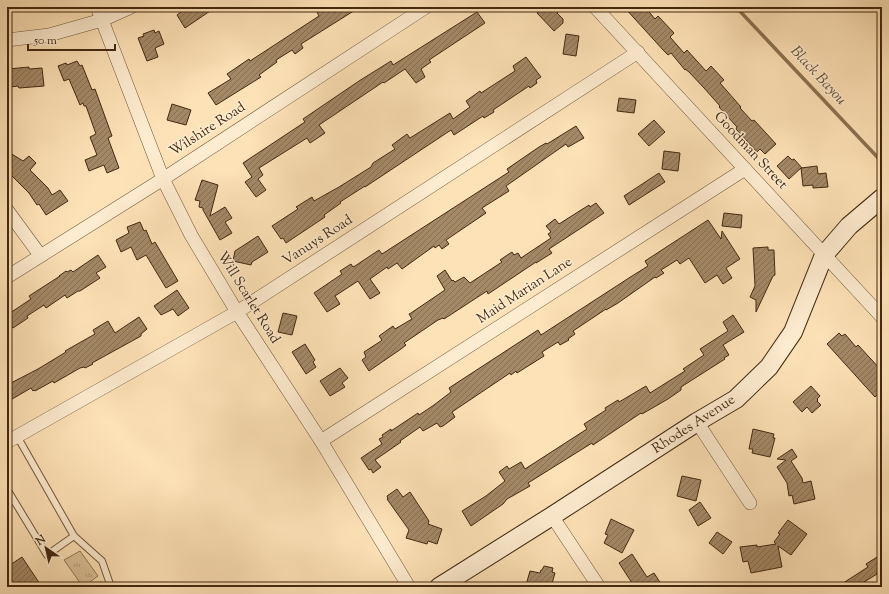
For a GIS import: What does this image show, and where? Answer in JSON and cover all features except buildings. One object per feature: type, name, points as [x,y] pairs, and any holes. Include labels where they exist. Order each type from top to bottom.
[{"type":"main road","name":"Rhodes Avenue","points":[[439,587],[697,422],[736,399],[768,367],[793,332],[824,255],[849,226],[882,198]]},
{"type":"street","name":"Will Scarlet Road","points":[[98,7],[163,178],[191,235],[237,312],[321,441],[409,587]]},
{"type":"street","points":[[7,40],[49,35],[102,20],[131,7]]},
{"type":"street","name":"Wilshire Road","points":[[7,277],[163,178],[426,7]]},
{"type":"street","name":"Goodman Street","points":[[595,7],[882,317]]},
{"type":"street","name":"Vanuys Road","points":[[12,439],[237,312],[638,52]]},
{"type":"street","name":"Maid Marian Lane","points":[[321,441],[745,169]]},
{"type":"street","points":[[7,210],[40,256]]},
{"type":"street","points":[[697,422],[750,503]]},
{"type":"street","points":[[552,516],[599,587]]},
{"type":"lane","points":[[12,439],[74,536],[102,561],[112,587]]},
{"type":"lane","points":[[7,489],[47,555],[74,536]]},
{"type":"green space","points":[[80,551],[98,576],[83,587],[64,560]]},
{"type":"waterway","name":"Black Bayou","points":[[736,7],[882,162]]}]
